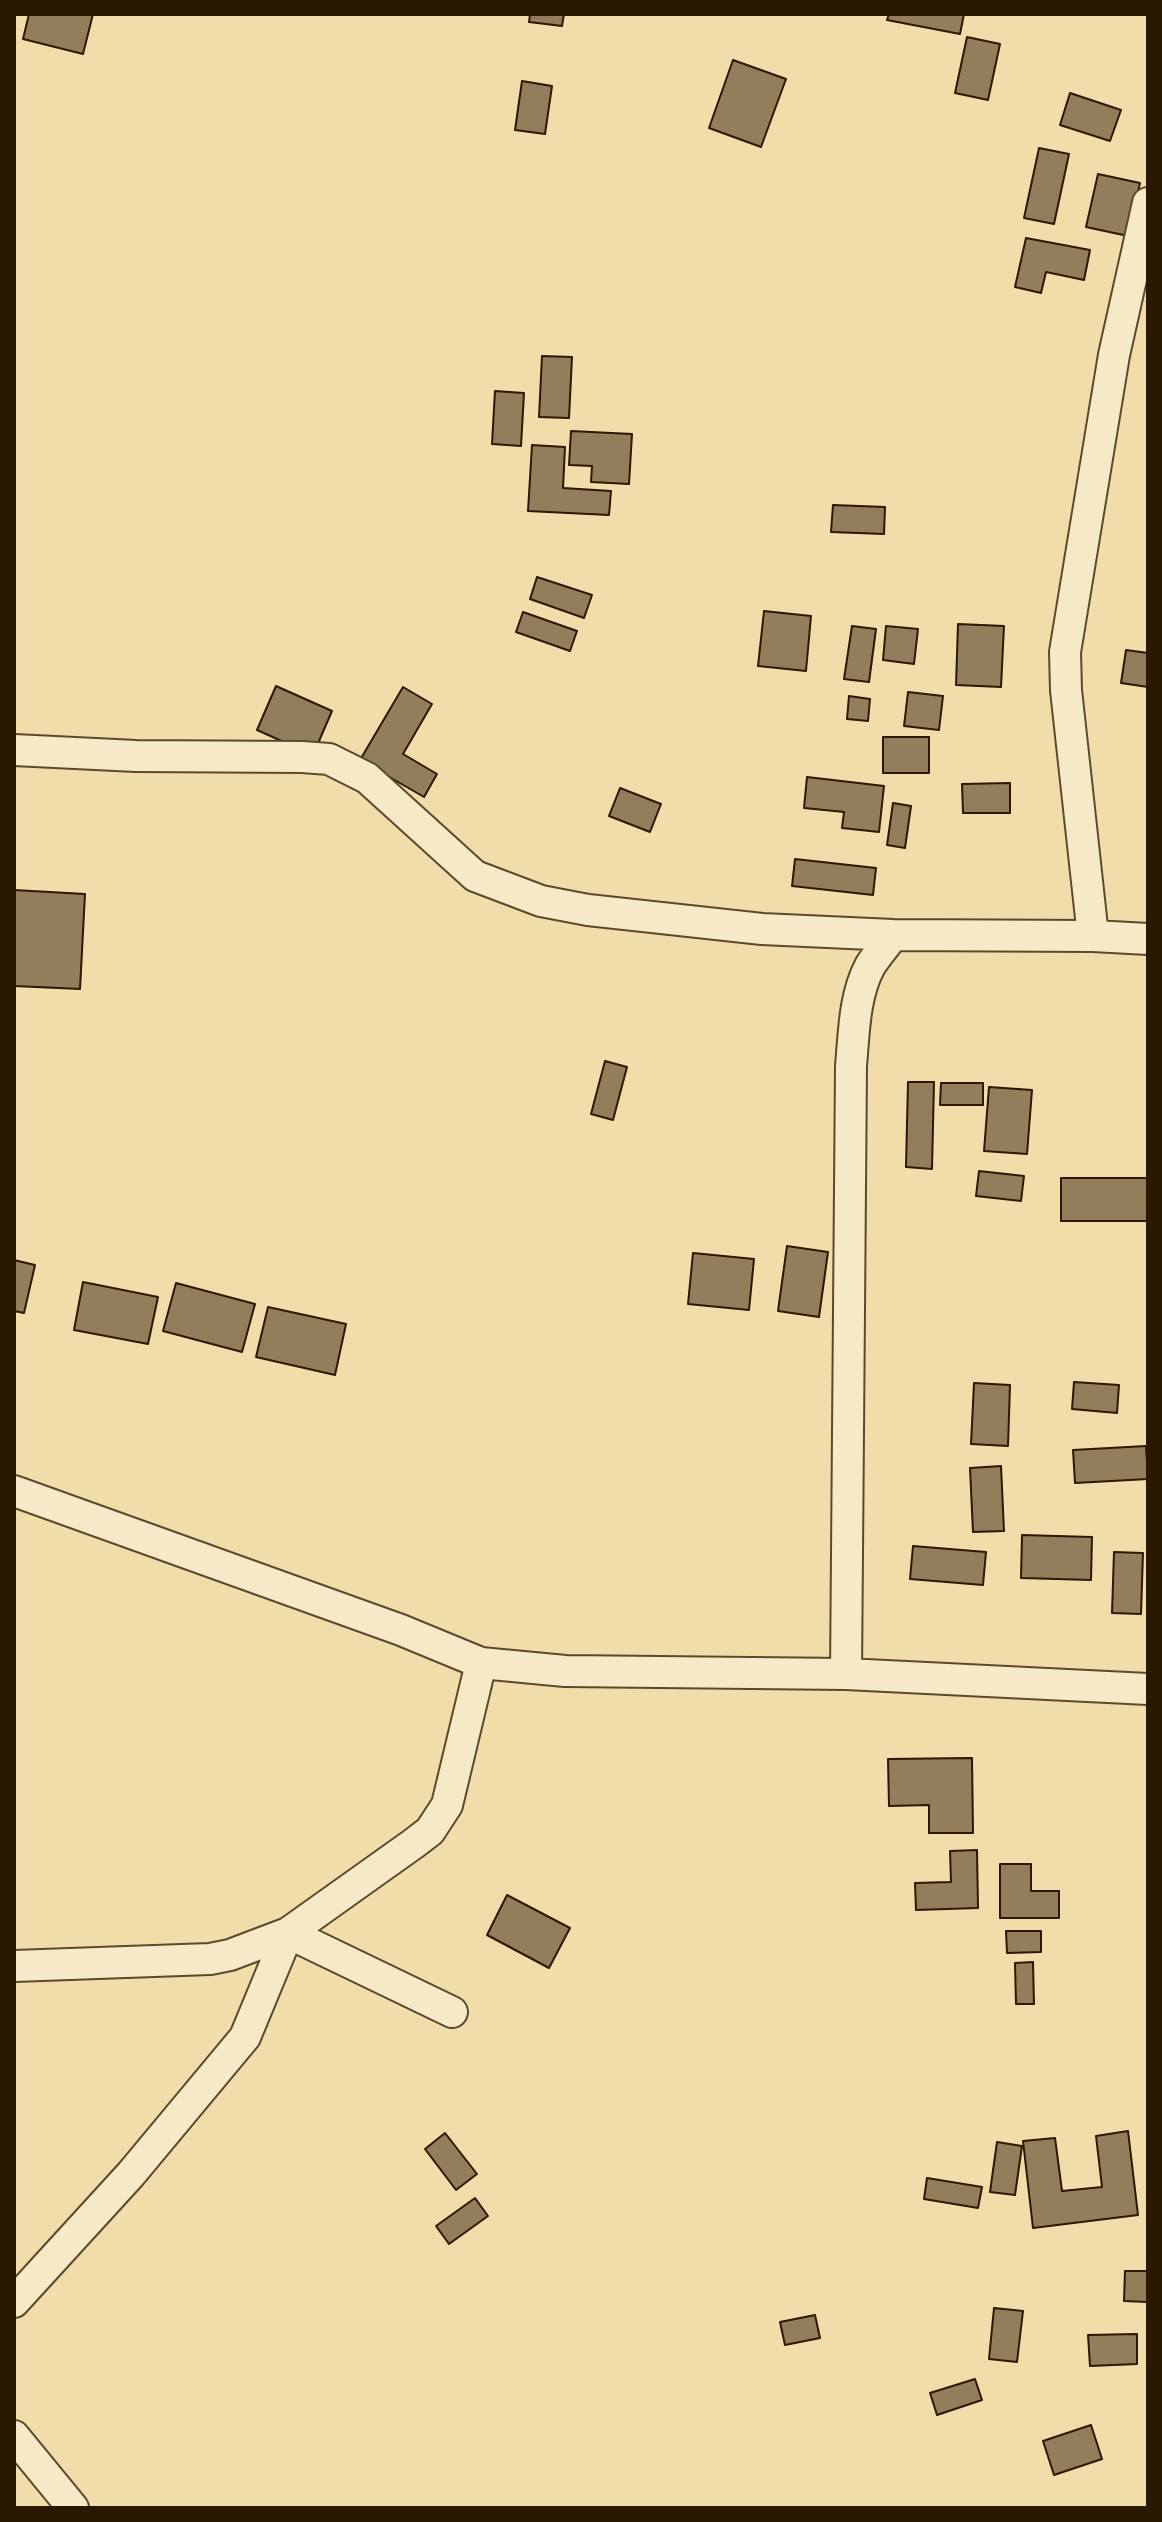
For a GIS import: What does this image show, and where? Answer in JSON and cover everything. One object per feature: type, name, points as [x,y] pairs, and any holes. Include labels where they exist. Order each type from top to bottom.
[{"type":"street","points":[[1093,936],[1066,690],[1065,652],[1114,355],[1148,203]]},
{"type":"street","points":[[14,750],[136,756],[329,759],[367,778],[475,876],[520,894],[588,910],[762,929],[893,935],[1148,939]]},
{"type":"street","points":[[846,1674],[851,1066],[856,1012],[863,982],[871,965],[893,935]]},
{"type":"street","points":[[14,1491],[401,1630],[481,1663],[565,1671],[846,1674],[1148,1689]]},
{"type":"street","points":[[14,1966],[210,1959],[253,1948],[288,1933],[413,1844],[430,1831],[441,1817],[452,1789],[481,1663]]},
{"type":"street","points":[[288,1933],[452,2012]]},
{"type":"street","points":[[14,2302],[131,2174],[245,2037],[288,1933]]},
{"type":"street","points":[[14,2436],[73,2508]]},
{"type":"building","points":[[29,14],[93,14],[83,54],[23,39]]},
{"type":"building","points":[[530,14],[564,14],[562,26],[529,22]]},
{"type":"building","points":[[889,14],[964,14],[960,34],[887,20]]},
{"type":"building","points":[[967,37],[1000,44],[988,100],[955,93]]},
{"type":"building","points":[[733,60],[786,79],[761,147],[709,128]]},
{"type":"building","points":[[522,81],[552,86],[545,134],[515,130]]},
{"type":"building","points":[[1070,93],[1121,110],[1110,141],[1060,125]]},
{"type":"building","points":[[1039,148],[1069,154],[1054,224],[1024,218]]},
{"type":"building","points":[[1098,174],[1140,183],[1128,236],[1086,227]]},
{"type":"building","points":[[1026,238],[1090,250],[1084,280],[1046,272],[1041,293],[1015,287]]},
{"type":"building","points":[[542,356],[572,357],[569,418],[539,417]]},
{"type":"building","points":[[495,391],[524,393],[521,446],[492,444]]},
{"type":"building","points":[[571,431],[632,434],[629,484],[591,482],[592,466],[569,465]]},
{"type":"building","points":[[532,445],[565,447],[563,488],[611,491],[609,515],[528,511]]},
{"type":"building","points":[[833,505],[885,507],[884,534],[831,532]]},
{"type":"building","points":[[537,577],[592,595],[584,618],[530,599]]},
{"type":"building","points":[[764,611],[811,616],[806,671],[758,666]]},
{"type":"building","points":[[523,612],[577,631],[570,651],[516,632]]},
{"type":"building","points":[[958,624],[1004,626],[1001,687],[956,685]]},
{"type":"building","points":[[852,626],[876,629],[869,682],[844,679]]},
{"type":"building","points":[[886,626],[918,629],[914,664],[883,660]]},
{"type":"building","points":[[1126,650],[1148,653],[1148,687],[1121,683]]},
{"type":"building","points":[[276,686],[332,711],[313,755],[257,730]]},
{"type":"building","points":[[403,687],[432,704],[403,754],[437,774],[424,797],[360,760]]},
{"type":"building","points":[[908,692],[943,696],[939,730],[904,726]]},
{"type":"building","points":[[849,696],[870,699],[868,721],[847,719]]},
{"type":"building","points":[[883,737],[929,737],[929,773],[883,773]]},
{"type":"building","points":[[807,777],[884,786],[879,832],[842,828],[844,812],[804,808]]},
{"type":"building","points":[[1010,783],[1010,813],[963,813],[962,784]]},
{"type":"building","points":[[620,788],[661,804],[650,832],[609,816]]},
{"type":"building","points":[[893,803],[911,806],[905,848],[887,845]]},
{"type":"building","points":[[795,859],[876,868],[873,895],[792,886]]},
{"type":"building","points":[[14,890],[85,894],[80,989],[14,986]]},
{"type":"building","points":[[605,1061],[627,1067],[613,1120],[591,1114]]},
{"type":"building","points":[[908,1082],[934,1082],[932,1169],[906,1167]]},
{"type":"building","points":[[941,1083],[983,1083],[983,1105],[940,1105]]},
{"type":"building","points":[[989,1087],[1032,1090],[1027,1154],[984,1151]]},
{"type":"building","points":[[979,1171],[1024,1176],[1021,1201],[976,1196]]},
{"type":"building","points":[[1061,1178],[1148,1178],[1148,1221],[1061,1221]]},
{"type":"building","points":[[787,1246],[828,1252],[819,1317],[778,1311]]},
{"type":"building","points":[[693,1253],[754,1259],[749,1310],[688,1304]]},
{"type":"building","points":[[14,1260],[35,1265],[24,1313],[14,1311]]},
{"type":"building","points":[[83,1282],[158,1297],[148,1344],[74,1330]]},
{"type":"building","points":[[176,1283],[255,1304],[242,1352],[163,1331]]},
{"type":"building","points":[[268,1307],[346,1324],[335,1375],[256,1357]]},
{"type":"building","points":[[1074,1382],[1119,1385],[1117,1413],[1072,1409]]},
{"type":"building","points":[[974,1383],[1010,1385],[1008,1446],[971,1444]]},
{"type":"building","points":[[1146,1446],[1148,1479],[1075,1483],[1073,1450]]},
{"type":"building","points":[[1001,1466],[1004,1531],[973,1532],[970,1468]]},
{"type":"building","points":[[1022,1535],[1092,1537],[1091,1580],[1021,1578]]},
{"type":"building","points":[[913,1546],[986,1552],[983,1585],[910,1579]]},
{"type":"building","points":[[1114,1552],[1143,1553],[1141,1614],[1112,1613]]},
{"type":"building","points":[[972,1758],[973,1833],[929,1833],[929,1805],[889,1806],[888,1759]]},
{"type":"building","points":[[977,1850],[978,1908],[916,1910],[915,1883],[951,1882],[950,1851]]},
{"type":"building","points":[[1000,1864],[1031,1864],[1031,1891],[1059,1891],[1059,1918],[1000,1918]]},
{"type":"building","points":[[507,1895],[570,1928],[549,1968],[487,1935]]},
{"type":"building","points":[[1006,1931],[1041,1931],[1041,1952],[1007,1953]]},
{"type":"building","points":[[1033,1962],[1034,2004],[1016,2004],[1015,1963]]},
{"type":"building","points":[[1128,2131],[1138,2215],[1033,2228],[1023,2141],[1055,2138],[1062,2191],[1102,2187],[1096,2136]]},
{"type":"building","points":[[445,2133],[477,2174],[456,2190],[425,2149]]},
{"type":"building","points":[[997,2142],[1022,2146],[1015,2195],[990,2192]]},
{"type":"building","points":[[927,2178],[982,2187],[978,2208],[924,2199]]},
{"type":"building","points":[[475,2198],[488,2216],[449,2244],[436,2226]]},
{"type":"building","points":[[1125,2271],[1147,2271],[1147,2302],[1124,2301]]},
{"type":"building","points":[[994,2308],[1023,2311],[1017,2362],[989,2359]]},
{"type":"building","points":[[815,2315],[820,2338],[785,2345],[780,2322]]},
{"type":"building","points":[[1137,2334],[1137,2364],[1090,2366],[1088,2335]]},
{"type":"building","points":[[975,2379],[982,2400],[937,2415],[930,2393]]},
{"type":"building","points":[[1091,2425],[1102,2459],[1054,2475],[1043,2441]]}]
